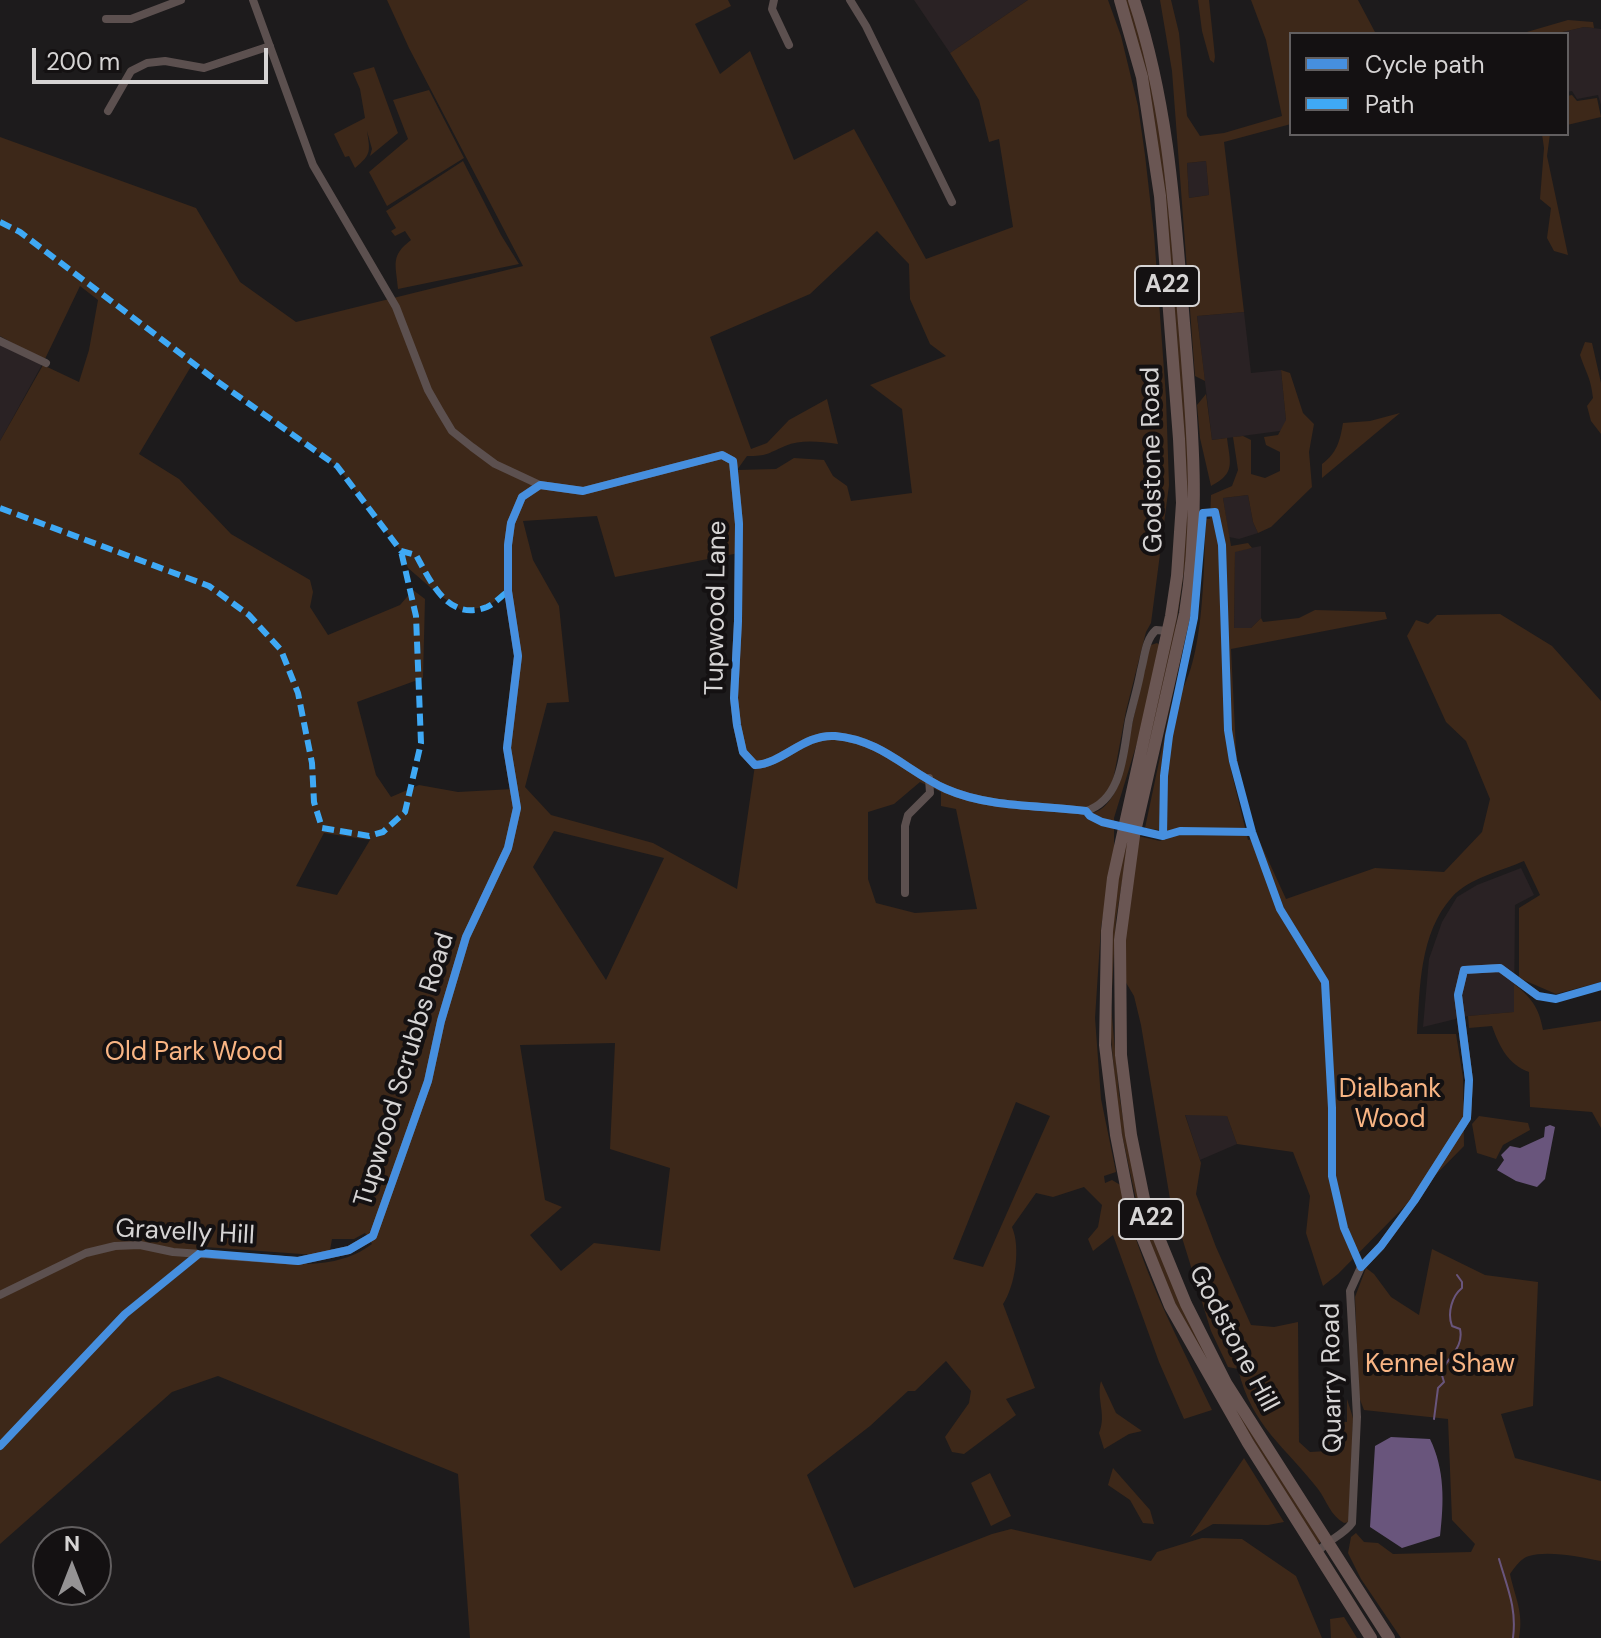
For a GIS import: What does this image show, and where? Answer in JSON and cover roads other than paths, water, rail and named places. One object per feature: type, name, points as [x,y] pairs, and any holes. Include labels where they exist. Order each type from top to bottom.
[{"type":"highway","name":"Godstone Road","points":[[1104,1013],[1104,966],[1113,878],[1168,631],[1180,539],[1179,439],[1160,196],[1142,77],[1120,0]]},
{"type":"highway","name":"Godstone Road","points":[[1119,980],[1120,940],[1134,836],[1185,613],[1195,512],[1191,417],[1167,131],[1156,75],[1134,0]]},
{"type":"highway","name":"Godstone Hill","points":[[1119,980],[1121,1055],[1131,1135],[1145,1204],[1186,1304],[1226,1383],[1389,1638]]},
{"type":"highway","name":"Godstone Hill","points":[[1104,1013],[1116,1135],[1130,1207],[1170,1306],[1213,1385],[1371,1638]]},
{"type":"street","points":[[106,19],[131,19],[181,0]]},
{"type":"street","name":"Tupwood Lane","points":[[253,0],[313,165],[396,307],[428,390],[452,431],[495,464],[520,476],[540,485],[583,491],[717,456],[728,456],[733,461],[739,524],[734,698],[743,752],[755,765],[765,764],[799,744],[835,736],[855,740],[890,754],[945,788],[998,803],[1086,811],[1098,807],[1114,789],[1125,753],[1129,720],[1147,642],[1156,630],[1168,631]]},
{"type":"street","points":[[774,0],[772,9],[789,45]]},
{"type":"street","points":[[850,0],[866,26],[952,202]]},
{"type":"street","points":[[108,111],[131,71],[147,63],[165,61],[208,68],[270,46]]},
{"type":"street","points":[[0,341],[46,363]]},
{"type":"street","points":[[520,476],[522,497],[540,485]]},
{"type":"street","name":"Tupwood Scrubbs Road","points":[[373,1236],[428,1081],[441,1021],[466,937],[508,848],[517,808],[507,748],[518,656],[508,591],[508,545],[511,523],[522,497]]},
{"type":"street","points":[[905,893],[905,826],[908,815],[930,793],[929,778]]},
{"type":"street","name":"Quarry Road","points":[[1316,1554],[1352,1523],[1357,1417],[1350,1291],[1361,1267],[1381,1246],[1414,1201],[1467,1118],[1469,1080],[1458,995],[1464,970],[1500,968],[1538,996]]},
{"type":"street","name":"Gravelly Hill","points":[[0,1295],[86,1253],[115,1246],[140,1245],[173,1252],[298,1261],[349,1250],[373,1236]]},
{"type":"waterway","points":[[1434,1419],[1438,1388],[1444,1382],[1441,1372],[1461,1335],[1460,1329],[1452,1326],[1450,1316],[1453,1300],[1462,1288],[1457,1275]]},
{"type":"waterway","points":[[1499,1559],[1512,1607],[1513,1638]]},
{"type":"park label","name":"Old Park Wood","points":[[194,1053]]},
{"type":"park label","name":"Dialbank Wood","points":[[1390,1105]]},
{"type":"park label","name":"Kennel Shaw","points":[[1440,1365]]}]
